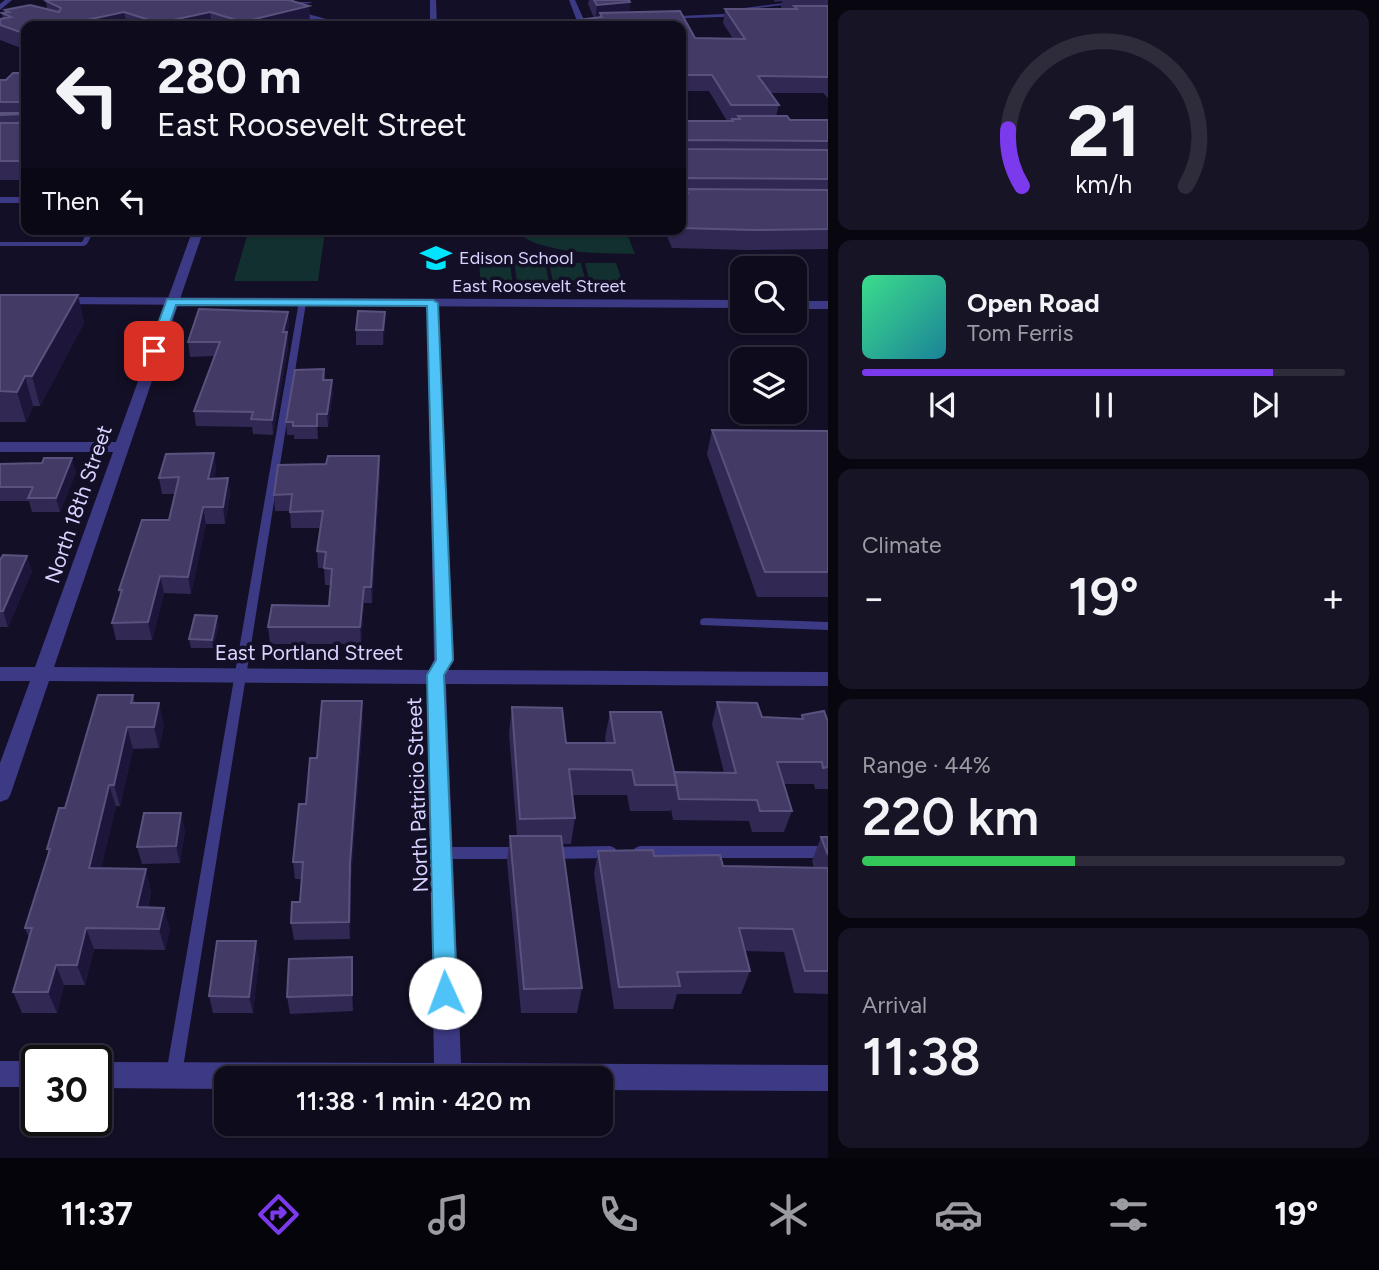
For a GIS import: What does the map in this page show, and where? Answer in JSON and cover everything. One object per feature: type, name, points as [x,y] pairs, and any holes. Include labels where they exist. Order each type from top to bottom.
[{"type":"street","points":[[0,8],[9,0]]},
{"type":"street","points":[[433,0],[434,21]]},
{"type":"street","points":[[572,0],[581,21]]},
{"type":"street","points":[[291,1],[289,9],[329,21]]},
{"type":"street","points":[[647,19],[776,15]]},
{"type":"street","points":[[0,200],[21,200]]},
{"type":"street","name":"North 18th Street","points":[[0,793],[197,235]]},
{"type":"street","name":"East Roosevelt Street","points":[[36,301],[730,304]]},
{"type":"street","name":"North Patricio Street","points":[[433,303],[444,660],[436,675],[448,1066]]},
{"type":"street","points":[[807,305],[828,305]]},
{"type":"street","points":[[0,447],[122,447]]},
{"type":"street","name":"East Portland Street","points":[[0,674],[828,679]]},
{"type":"street","points":[[0,1074],[21,1074]]},
{"type":"street","points":[[112,1075],[214,1076]]},
{"type":"street","points":[[613,1078],[828,1078]]},
{"type":"lane","points":[[751,15],[746,8],[821,0]]},
{"type":"lane","points":[[291,1],[310,3]]},
{"type":"lane","points":[[0,244],[84,244],[89,235]]},
{"type":"lane","points":[[174,1076],[302,303]]},
{"type":"lane","points":[[705,622],[828,626]]},
{"type":"lane","points":[[441,853],[828,852]]},
{"type":"green space","points":[[247,235],[325,235],[318,281],[234,281]]},
{"type":"green space","points":[[521,235],[628,235],[635,254],[570,251],[538,244]]},
{"type":"green space","points":[[479,262],[510,262],[513,287],[481,287]]},
{"type":"green space","points":[[514,262],[545,262],[550,287],[518,287]]},
{"type":"green space","points":[[549,262],[581,263],[587,287],[554,287]]},
{"type":"green space","points":[[585,263],[616,263],[624,287],[591,287]]},
{"type":"building","points":[[289,0],[309,6],[247,21],[210,12],[168,21],[153,21],[124,12],[82,21],[21,21],[21,32],[0,25],[0,19],[11,17],[2,13],[9,12],[5,10],[30,5],[59,12],[61,8],[46,1]]},
{"type":"building","points":[[594,0],[629,0],[630,2],[597,5]]},
{"type":"building","points":[[794,6],[828,6],[828,77],[758,76],[779,105],[731,105],[712,75],[686,75],[686,22],[695,38],[745,39],[725,9],[797,9]]},
{"type":"building","points":[[680,11],[686,21],[569,21],[602,17],[600,13]]},
{"type":"building","points":[[13,73],[21,73],[21,102],[0,102],[0,80],[6,80]]},
{"type":"building","points":[[21,113],[21,114],[0,115]]},
{"type":"building","points":[[738,116],[787,116],[790,120],[828,120],[828,141],[686,140],[686,121],[733,121],[732,119],[740,119]]},
{"type":"building","points":[[0,123],[21,123],[21,161],[0,161]]},
{"type":"building","points":[[686,149],[828,150],[828,179],[686,178]]},
{"type":"building","points":[[686,189],[828,190],[828,229],[686,228]]},
{"type":"building","points":[[0,295],[78,295],[32,376],[25,376],[17,392],[0,391]]},
{"type":"building","points":[[199,309],[288,312],[272,420],[251,419],[253,412],[194,411],[220,342],[188,342]]},
{"type":"building","points":[[358,311],[385,312],[383,330],[356,330]]},
{"type":"building","points":[[324,369],[323,380],[332,380],[327,414],[317,414],[317,426],[293,426],[293,422],[286,422],[295,370]]},
{"type":"building","points":[[712,430],[828,431],[828,572],[765,572]]},
{"type":"building","points":[[214,453],[208,479],[228,478],[223,507],[203,507],[188,577],[160,576],[148,622],[112,623],[122,590],[119,590],[142,520],[169,520],[179,477],[159,478],[166,454]]},
{"type":"building","points":[[328,456],[379,456],[371,587],[364,587],[360,627],[268,627],[272,605],[329,606],[332,569],[324,568],[326,552],[317,551],[323,511],[290,512],[292,494],[274,495],[278,465],[326,464]]},
{"type":"building","points":[[44,458],[72,458],[56,498],[28,498],[33,487],[0,487],[0,464],[42,463]]},
{"type":"building","points":[[3,555],[27,556],[3,611],[0,611],[0,560]]},
{"type":"building","points":[[195,615],[217,616],[212,640],[189,639]]},
{"type":"building","points":[[98,695],[133,695],[131,703],[159,703],[154,727],[127,727],[114,785],[109,785],[89,868],[146,869],[137,907],[164,908],[159,929],[86,928],[77,965],[56,965],[48,992],[13,992],[32,928],[25,928],[50,849],[47,849],[59,808],[65,808]]},
{"type":"building","points":[[322,701],[362,701],[350,863],[349,922],[291,923],[292,902],[300,902],[303,862],[293,862],[299,804],[306,804],[310,758],[317,758]]},
{"type":"building","points":[[717,702],[757,703],[762,717],[803,719],[802,715],[824,711],[828,722],[828,767],[823,768],[822,762],[777,762],[792,811],[760,811],[757,800],[679,799],[674,772],[736,773]]},
{"type":"building","points":[[512,707],[562,708],[566,743],[615,743],[610,712],[661,712],[677,785],[635,785],[632,770],[569,769],[575,818],[520,819]]},
{"type":"building","points":[[144,813],[181,813],[176,846],[137,847]]},
{"type":"building","points":[[510,836],[561,836],[582,988],[524,989]]},
{"type":"building","points":[[821,837],[828,837],[828,855]]},
{"type":"building","points":[[653,850],[654,856],[720,855],[723,866],[828,868],[828,971],[805,971],[793,929],[739,928],[750,971],[677,972],[680,986],[619,987],[598,851]]},
{"type":"building","points":[[217,941],[256,941],[249,997],[209,996]]},
{"type":"building","points":[[352,957],[352,995],[287,997],[289,959]]},
{"type":"place","name":"Edison School","points":[[436,258]]},
{"type":"route","points":[[154,351],[171,302],[433,303],[444,660],[436,675],[445,993]]}]
